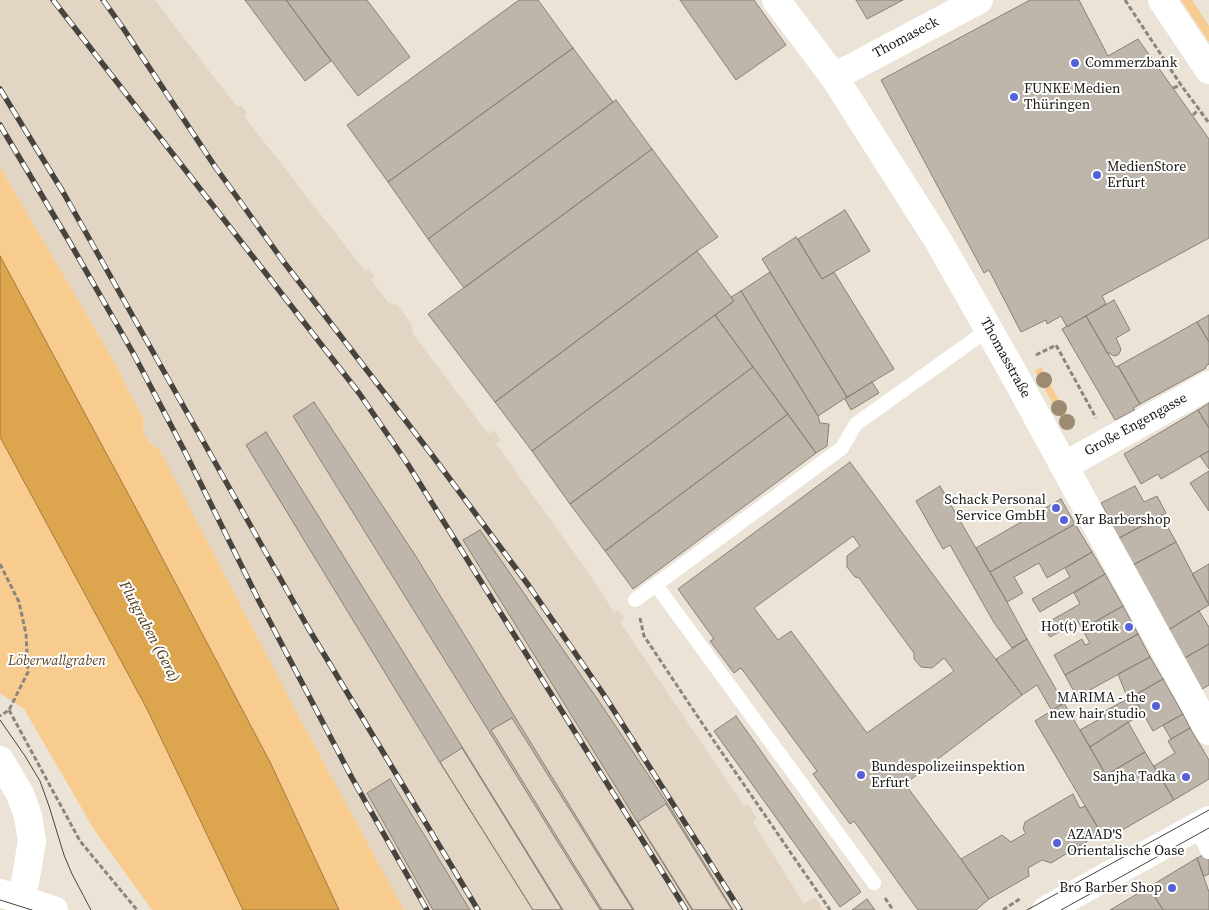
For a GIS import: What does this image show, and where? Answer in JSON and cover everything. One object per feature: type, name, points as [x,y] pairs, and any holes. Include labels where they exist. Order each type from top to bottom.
[{"type":"street","name":"Thomasstraße","points":[[776,0],[834,76],[927,222],[989,329],[1209,731]]},
{"type":"street","name":"Thomaseck","points":[[834,76],[979,0]]},
{"type":"street","points":[[1162,0],[1209,70]]},
{"type":"street","name":"Große Engengasse","points":[[1064,466],[1209,385]]},
{"type":"street","points":[[0,760],[20,794],[28,816],[32,841],[26,877],[10,896],[54,910]]},
{"type":"street","points":[[1046,910],[1203,823]]},
{"type":"lane","points":[[635,600],[842,448],[856,424],[989,329]]},
{"type":"lane","points":[[656,585],[874,883]]},
{"type":"lane","points":[[1203,823],[1208,852]]},
{"type":"path","points":[[1125,0],[1181,85],[1209,123]]},
{"type":"path","points":[[1173,88],[1181,85]]},
{"type":"path","points":[[1193,115],[1199,109]]},
{"type":"path","points":[[1011,369],[1056,345],[1109,440]]},
{"type":"path","points":[[0,564],[19,602],[26,634],[28,672],[9,710],[0,716]]},
{"type":"path","points":[[635,600],[644,636],[830,910]]},
{"type":"path","points":[[9,710],[80,840],[137,910]]},
{"type":"shaded area","points":[[0,0],[155,0],[237,107],[241,105],[247,114],[244,116],[365,271],[368,269],[375,277],[371,280],[389,303],[397,305],[411,323],[413,334],[488,434],[494,430],[501,440],[496,444],[588,572],[614,612],[618,610],[624,619],[620,622],[744,806],[748,804],[757,819],[753,822],[804,904],[815,897],[823,910],[404,910],[301,721],[159,450],[149,443],[143,432],[144,420],[112,358],[0,167]]},
{"type":"green space","points":[[1181,0],[1192,0],[1209,26],[1209,42]]},
{"type":"green space","points":[[0,167],[112,358],[144,420],[143,432],[149,443],[159,449],[301,721],[404,910],[339,910],[271,764],[0,256]]},
{"type":"green space","points":[[1041,367],[1073,427],[1067,430],[1035,371]]},
{"type":"green space","name":"Löberwallgraben","points":[[0,437],[147,709],[243,910],[152,910],[95,831],[24,709],[0,693]]},
{"type":"water","name":"Flutgraben (Gera)","points":[[0,256],[271,764],[339,910],[243,910],[147,709],[0,437]]},
{"type":"building","points":[[245,0],[286,0],[331,61],[305,81]]},
{"type":"building","points":[[286,0],[367,0],[410,57],[358,96]]},
{"type":"building","points":[[519,0],[538,0],[573,48],[388,182],[347,125]]},
{"type":"building","points":[[680,0],[754,0],[786,45],[736,80]]},
{"type":"building","points":[[856,0],[903,0],[867,19]]},
{"type":"building","points":[[1030,0],[1079,0],[1108,56],[1138,39],[1209,139],[1209,238],[1102,296],[1106,304],[1067,327],[1061,316],[1047,324],[1046,320],[1021,332],[989,270],[984,273],[881,80]]},
{"type":"building","points":[[573,48],[613,102],[428,239],[388,182]]},
{"type":"building","points":[[616,100],[652,149],[464,288],[428,239]]},
{"type":"building","points":[[652,149],[718,237],[495,402],[428,314]]},
{"type":"building","points":[[845,210],[870,251],[822,279],[798,239]]},
{"type":"building","points":[[796,237],[822,279],[834,272],[894,369],[847,397],[762,259]]},
{"type":"building","points":[[697,251],[734,301],[532,451],[495,402]]},
{"type":"building","points":[[770,272],[847,397],[818,416],[741,291]]},
{"type":"building","points":[[741,291],[818,416],[820,423],[829,424],[827,446],[816,453],[715,315],[734,301],[731,297]]},
{"type":"building","points":[[1114,300],[1130,330],[1116,338],[1121,349],[1118,355],[1114,356],[1107,353],[1086,316]]},
{"type":"building","points":[[715,315],[753,367],[570,504],[532,451]]},
{"type":"building","points":[[1209,315],[1209,342],[1197,322]]},
{"type":"building","points":[[1086,316],[1140,404],[1133,408],[1135,410],[1115,420],[1062,329]]},
{"type":"building","points":[[1197,322],[1209,342],[1209,364],[1206,368],[1140,404],[1118,366]]},
{"type":"building","points":[[753,367],[788,414],[605,551],[570,504]]},
{"type":"building","points":[[872,382],[879,393],[851,410],[845,399]]},
{"type":"building","points":[[314,402],[415,555],[634,910],[600,910],[293,416]]},
{"type":"building","points":[[1209,403],[1209,428],[1198,410]]},
{"type":"building","points":[[1198,410],[1209,428],[1209,451],[1161,479],[1158,474],[1141,484],[1124,454]]},
{"type":"building","points":[[788,414],[816,453],[633,589],[605,551]]},
{"type":"building","points":[[266,432],[563,910],[533,910],[439,761],[246,445]]},
{"type":"building","points":[[1209,451],[1209,469],[1200,456]]},
{"type":"building","points":[[850,462],[1022,695],[905,784],[989,899],[976,910],[918,910],[854,821],[850,824],[813,774],[817,771],[741,668],[734,673],[710,641],[714,639],[678,589]],"holes":[[[853,536],[860,546],[847,556],[847,567],[855,577],[859,578],[914,653],[914,659],[921,667],[932,668],[944,658],[954,671],[867,733],[791,631],[778,640],[754,608]]]},
{"type":"building","points":[[1209,471],[1209,511],[1190,483]]},
{"type":"building","points":[[940,486],[1027,639],[1012,648],[993,621],[950,545],[943,549],[916,501]]},
{"type":"building","points":[[1135,486],[1144,502],[1157,496],[1166,513],[1119,538],[1101,503]]},
{"type":"building","points":[[1061,499],[1075,524],[990,572],[976,548]]},
{"type":"building","points":[[1162,516],[1176,542],[1133,565],[1119,538]]},
{"type":"building","points":[[1075,524],[1092,552],[1047,578],[1039,563],[1014,577],[1023,593],[1007,602],[990,572]]},
{"type":"building","points":[[480,530],[671,809],[733,910],[692,910],[463,540]]},
{"type":"building","points":[[1176,542],[1209,605],[1168,630],[1133,565]]},
{"type":"building","points":[[1092,552],[1105,574],[1040,612],[1032,599],[1070,577],[1065,568]]},
{"type":"building","points":[[1209,564],[1209,604],[1192,574]]},
{"type":"building","points":[[1105,574],[1123,606],[1082,629],[1078,621],[1050,637],[1043,625],[1080,604],[1074,593]]},
{"type":"building","points":[[1123,606],[1138,634],[1065,675],[1054,655],[1082,639],[1085,645],[1090,643],[1082,629]]},
{"type":"building","points":[[1199,611],[1209,627],[1209,644],[1181,660],[1168,630]]},
{"type":"building","points":[[1138,634],[1150,657],[1077,697],[1065,675]]},
{"type":"building","points":[[1027,639],[1064,703],[1052,711],[1037,685],[1022,695],[996,659]]},
{"type":"building","points":[[1209,644],[1209,685],[1199,691],[1181,660]]},
{"type":"building","points":[[1150,657],[1163,679],[1128,699],[1118,674]]},
{"type":"building","points":[[1163,679],[1183,714],[1153,731],[1133,696]]},
{"type":"building","points":[[1133,696],[1143,713],[1090,747],[1080,730],[1105,716],[1103,712]]},
{"type":"building","points":[[1064,703],[1106,775],[1145,752],[1174,800],[1105,840],[1035,721]]},
{"type":"building","points":[[1183,714],[1190,728],[1171,739],[1163,725]]},
{"type":"building","points":[[736,716],[861,892],[840,907],[714,731]]},
{"type":"building","points":[[512,718],[633,910],[602,910],[491,730]]},
{"type":"building","points":[[1128,722],[1145,752],[1106,775],[1090,747]]},
{"type":"building","points":[[1190,728],[1209,760],[1209,779],[1174,800],[1154,766],[1175,753],[1168,741]]},
{"type":"building","points":[[462,748],[562,910],[533,910],[440,762]]},
{"type":"building","points":[[390,779],[470,910],[433,910],[367,793]]},
{"type":"building","points":[[1073,794],[1080,808],[1085,806],[1102,834],[1051,863],[1042,860],[1028,868],[1029,876],[989,899],[961,859],[1002,835],[1011,842],[1026,833],[1023,829],[1025,822]]},
{"type":"building","points":[[666,804],[732,910],[693,910],[638,822]]},
{"type":"building","points":[[1209,852],[1209,874],[1204,876],[1197,858]]},
{"type":"building","points":[[1197,858],[1209,892],[1209,910],[1163,910],[1149,887]]},
{"type":"building","points":[[1149,887],[1163,910],[1110,910]]},
{"type":"building","points":[[867,899],[875,910],[852,910]]},
{"type":"tram line","points":[[0,720],[40,781],[64,855],[91,910]]},
{"type":"tram line","points":[[1027,910],[1209,810]]},
{"type":"tram line","points":[[1061,910],[1209,828]]},
{"type":"tram line","points":[[0,900],[32,910]]},
{"type":"railway","points":[[53,0],[359,393],[407,463],[686,910]]},
{"type":"railway","points":[[103,0],[216,168],[283,261],[432,455],[529,586],[604,695],[740,910]]},
{"type":"railway","points":[[0,89],[63,192],[307,626],[478,910]]},
{"type":"railway","points":[[0,125],[132,351],[185,452],[259,601],[352,778],[427,910]]},
{"type":"place","name":"Commerzbank","points":[[1075,63]]},
{"type":"place","name":"FUNKE Medien Thüringen","points":[[1014,97]]},
{"type":"place","name":"MedienStore Erfurt","points":[[1097,175]]},
{"type":"place","name":"Schack Personal Service GmbH","points":[[1056,508]]},
{"type":"place","name":"Yar Barbershop","points":[[1064,520]]},
{"type":"place","name":"Hot(t) Erotik","points":[[1129,627]]},
{"type":"place","name":"MARIMA - the new hair studio","points":[[1156,706]]},
{"type":"place","name":"Bundespolizeiinspektion Erfurt","points":[[861,775]]},
{"type":"place","name":"Sanjha Tadka","points":[[1186,777]]},
{"type":"place","name":"AZAAD'S Orientalische Oase","points":[[1057,843]]},
{"type":"place","name":"Bro Barber Shop","points":[[1172,888]]}]
